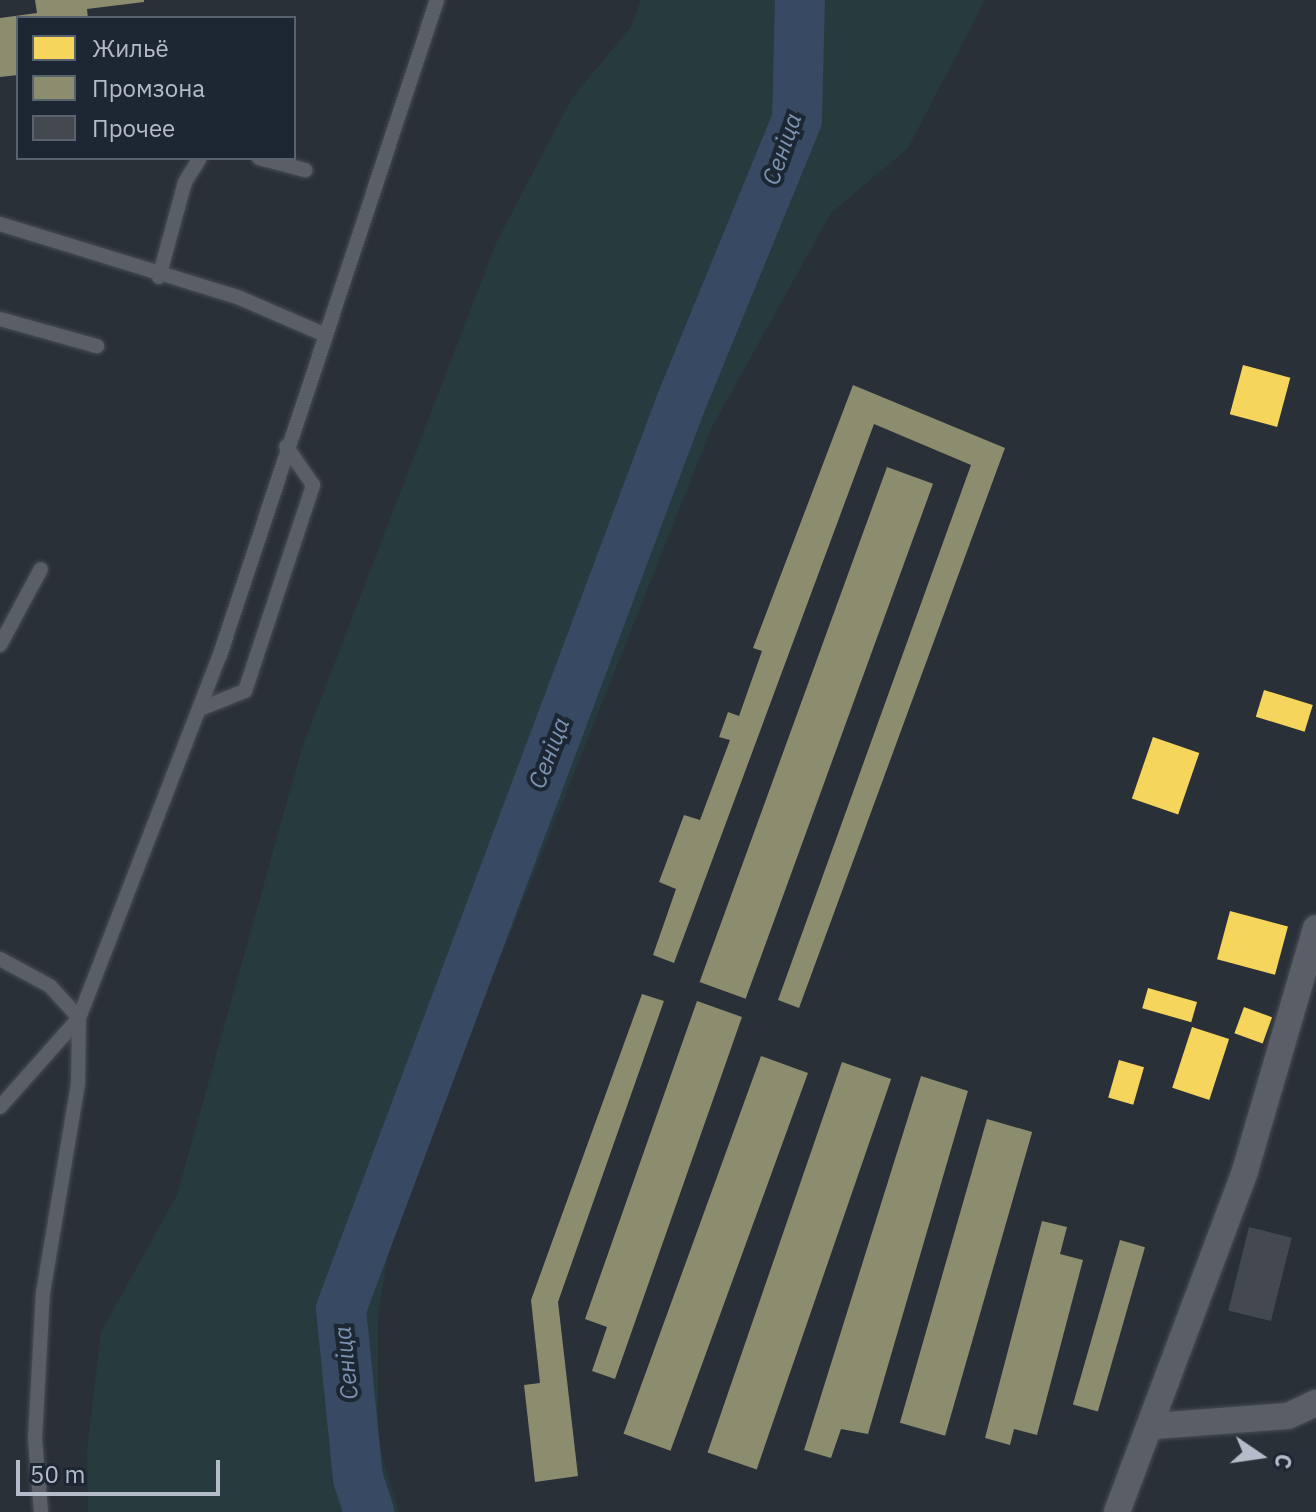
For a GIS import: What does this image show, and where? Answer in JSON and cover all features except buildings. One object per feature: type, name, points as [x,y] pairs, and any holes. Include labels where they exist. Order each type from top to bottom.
[{"type":"street","points":[[1117,1512],[1154,1426],[1245,1171],[1316,928]]},
{"type":"street","points":[[1154,1426],[1274,1418],[1316,1403]]},
{"type":"lane","points":[[0,1107],[79,1018],[200,709],[321,333],[437,0]]},
{"type":"lane","points":[[159,277],[185,182],[199,160]]},
{"type":"lane","points":[[267,160],[305,170]]},
{"type":"lane","points":[[0,224],[159,277],[240,298],[321,333]]},
{"type":"lane","points":[[0,319],[97,346]]},
{"type":"lane","points":[[200,709],[245,691],[309,499],[313,485],[286,446]]},
{"type":"lane","points":[[0,645],[41,569]]},
{"type":"lane","points":[[0,959],[50,986],[79,1018],[78,1084],[43,1293],[35,1439],[41,1512]]},
{"type":"green space","points":[[641,0],[985,0],[908,148],[831,213],[712,427],[392,1230],[378,1317],[378,1442],[399,1512],[88,1512],[87,1450],[101,1332],[177,1195],[302,748],[497,241],[572,98],[631,27]]},
{"type":"waterway","name":"Сеніца","points":[[369,1512],[358,1479],[341,1309],[680,405],[797,120],[800,0]]}]
